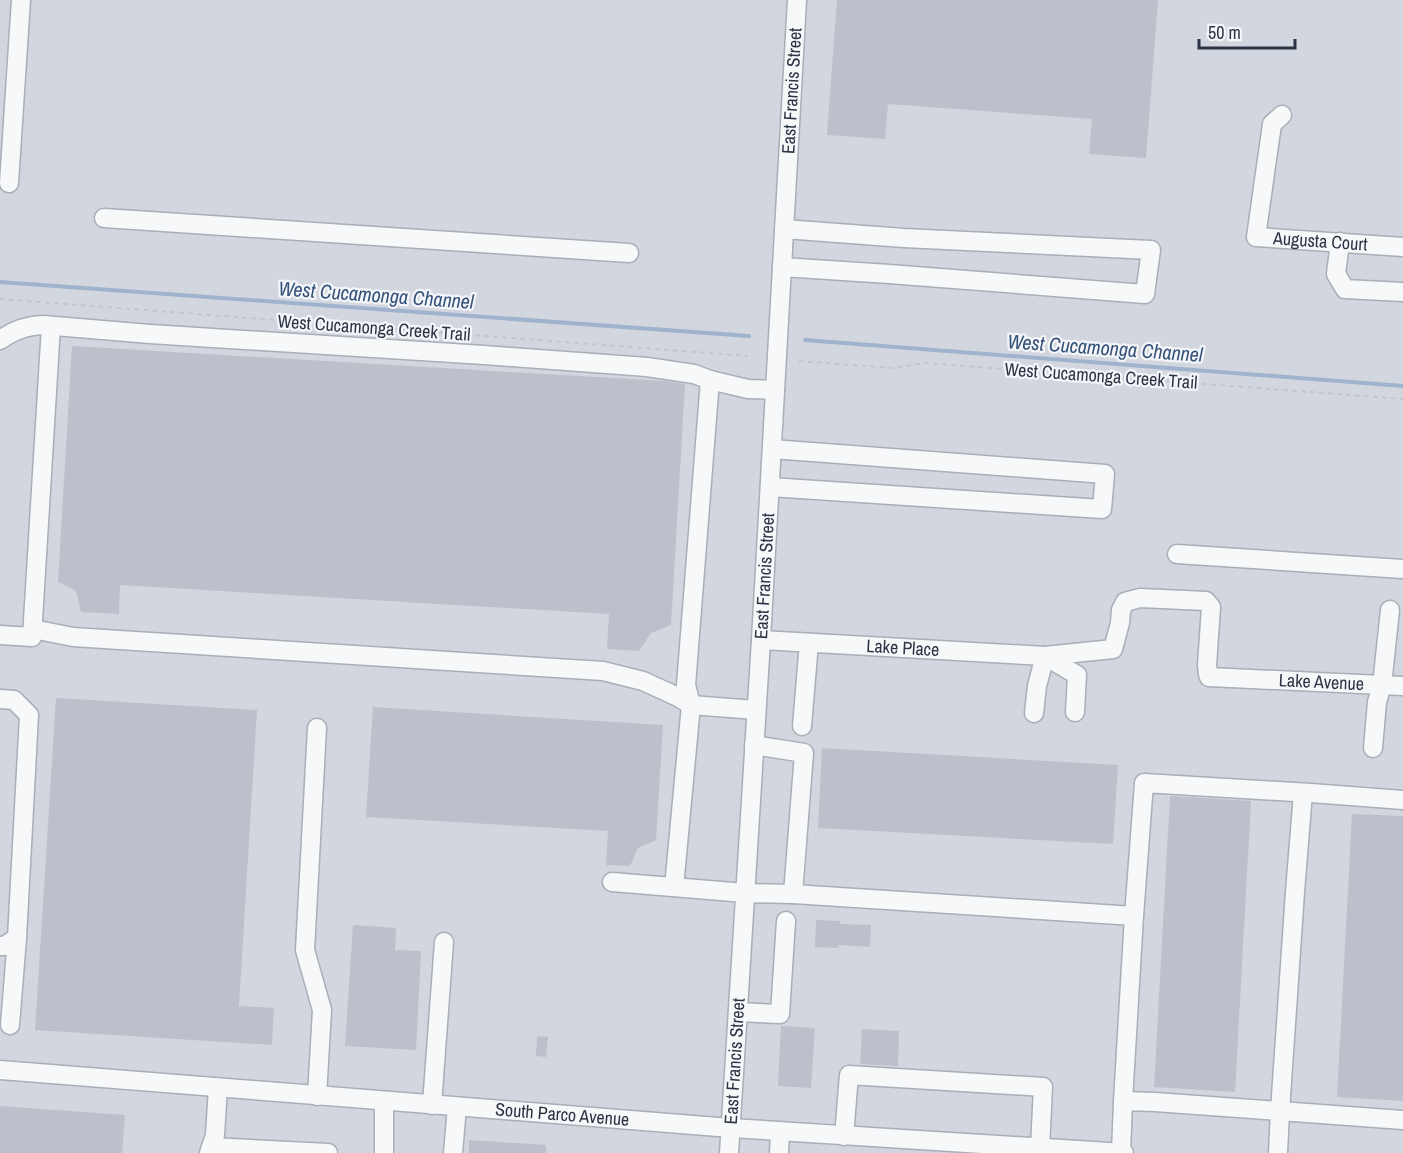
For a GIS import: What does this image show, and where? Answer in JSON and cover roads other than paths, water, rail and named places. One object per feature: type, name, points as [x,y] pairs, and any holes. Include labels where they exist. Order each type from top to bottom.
[{"type":"street","points":[[9,183],[21,0]]},
{"type":"street","name":"East Francis Street","points":[[729,1153],[797,0]]},
{"type":"street","name":"Augusta Court","points":[[1282,115],[1272,124],[1256,237],[1403,247]]},
{"type":"street","points":[[104,218],[629,253]]},
{"type":"street","points":[[782,267],[1145,294],[1150,249],[904,238],[784,229]]},
{"type":"street","points":[[1340,242],[1336,274],[1345,289],[1403,292]]},
{"type":"street","points":[[0,340],[26,326],[51,326],[647,367],[694,374],[748,389],[775,390]]},
{"type":"street","points":[[0,635],[32,637],[51,326]]},
{"type":"street","points":[[675,887],[691,705],[686,685],[710,380]]},
{"type":"street","points":[[770,487],[1102,509],[1105,474],[772,449]]},
{"type":"street","points":[[1177,554],[1403,569]]},
{"type":"street","name":"Lake Place","points":[[761,640],[1045,656],[1113,649],[1121,610],[1125,602],[1140,598],[1206,601],[1211,607],[1209,677],[1239,678]]},
{"type":"street","points":[[1373,748],[1390,610]]},
{"type":"street","points":[[33,628],[74,637],[603,671],[643,681],[691,705],[756,710]]},
{"type":"street","points":[[802,726],[809,642]]},
{"type":"street","points":[[1034,712],[1036,686],[1045,656],[1077,675],[1075,712]]},
{"type":"street","name":"Lake Avenue","points":[[1239,678],[1403,686]]},
{"type":"street","points":[[0,699],[14,700],[29,716],[8,942],[10,1025]]},
{"type":"street","points":[[317,728],[305,950],[322,1010],[317,1096]]},
{"type":"street","points":[[754,745],[804,753],[793,894]]},
{"type":"street","points":[[1123,1153],[1123,1101],[1144,783],[1403,800]]},
{"type":"street","points":[[1278,1153],[1295,892],[1304,793]]},
{"type":"street","points":[[612,882],[745,893],[793,894],[1134,916]]},
{"type":"street","points":[[738,1012],[780,1014],[786,921]]},
{"type":"street","points":[[432,1105],[444,942]]},
{"type":"street","name":"South Parco Avenue","points":[[0,1070],[844,1136],[910,1146],[1040,1148],[1123,1153]]},
{"type":"street","points":[[844,1136],[849,1075],[921,1079],[1043,1087],[1040,1148]]},
{"type":"street","points":[[218,1088],[215,1135],[210,1150],[328,1153]]},
{"type":"street","points":[[384,1101],[384,1153]]},
{"type":"street","points":[[1123,1101],[1403,1120]]},
{"type":"street","points":[[453,1153],[457,1107]]},
{"type":"street","points":[[779,1153],[780,1131]]},
{"type":"waterway","name":"West Cucamonga Channel","points":[[0,282],[749,336]]},
{"type":"waterway","name":"West Cucamonga Channel","points":[[805,340],[1403,386]]}]
